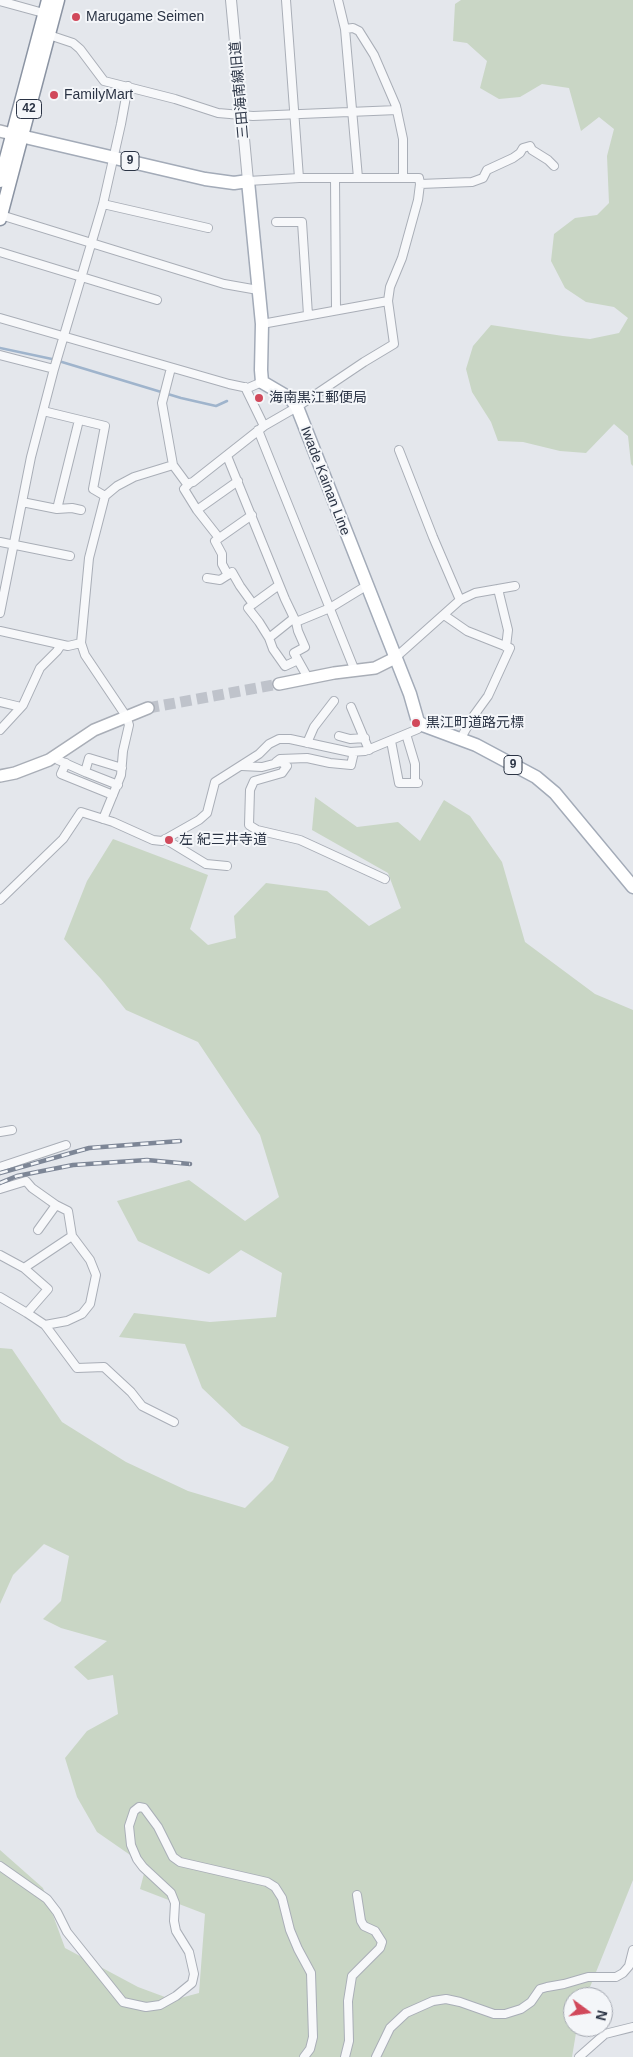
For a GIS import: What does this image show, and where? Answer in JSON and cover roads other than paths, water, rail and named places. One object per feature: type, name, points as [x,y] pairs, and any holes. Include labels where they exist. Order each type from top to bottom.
[{"type":"main road","name":"42","points":[[0,181],[12,134],[44,34],[49,14],[48,0]]},
{"type":"main road","name":"42","points":[[49,14],[58,0]]},
{"type":"main road","name":"42","points":[[1,217],[12,134]]},
{"type":"main road","name":"9","points":[[12,134],[218,182],[248,181]]},
{"type":"main road","points":[[248,181],[262,324],[260,370],[262,382]]},
{"type":"main road","name":"Iwade Kainan Line","points":[[262,382],[291,399],[297,407],[410,694],[420,724]]},
{"type":"main road","points":[[279,684],[376,668],[395,658]]},
{"type":"main road","points":[[0,775],[15,773],[55,755],[94,730],[148,708]]},
{"type":"main road","name":"9","points":[[420,724],[460,738],[536,777],[555,793],[633,888]]},
{"type":"street","name":"三田海南線旧道","points":[[231,0],[248,181]]},
{"type":"street","points":[[286,0],[299,178]]},
{"type":"street","points":[[338,0],[345,29],[358,178]]},
{"type":"street","points":[[0,1],[49,14]]},
{"type":"street","points":[[345,29],[353,28],[359,31],[374,54],[397,110],[403,139],[403,178]]},
{"type":"street","points":[[44,34],[73,43],[80,49],[104,81],[174,98],[218,113],[242,116],[397,110]]},
{"type":"street","points":[[0,613],[22,502],[43,411],[103,204],[128,86]]},
{"type":"street","points":[[420,184],[472,182],[483,178],[487,170],[513,158],[523,148],[530,146],[532,150],[554,166]]},
{"type":"street","points":[[219,538],[197,510],[184,488],[261,428],[394,344],[388,301],[390,287],[402,258],[418,200],[420,184],[419,178],[299,178],[248,181]]},
{"type":"street","points":[[335,178],[336,309]]},
{"type":"street","points":[[103,204],[208,228]]},
{"type":"street","points":[[1,217],[92,242],[224,284],[258,290]]},
{"type":"street","points":[[276,222],[302,222],[308,315]]},
{"type":"street","points":[[0,252],[157,300]]},
{"type":"street","points":[[262,324],[388,301]]},
{"type":"street","points":[[0,318],[171,368],[245,387],[262,382]]},
{"type":"street","points":[[0,355],[54,370]]},
{"type":"street","points":[[171,368],[162,403],[173,465],[187,484],[190,483]]},
{"type":"street","points":[[245,387],[355,671]]},
{"type":"street","points":[[43,411],[105,426],[93,489],[105,496]]},
{"type":"street","points":[[58,509],[78,420]]},
{"type":"street","points":[[398,450],[460,600]]},
{"type":"street","points":[[227,456],[305,647],[294,653],[308,678]]},
{"type":"street","points":[[103,819],[118,785],[129,725],[126,716],[85,655],[81,643],[89,558],[105,496],[118,485],[134,477],[173,465]]},
{"type":"street","points":[[197,510],[238,481]]},
{"type":"street","points":[[22,502],[65,510],[72,508],[82,510]]},
{"type":"street","points":[[252,515],[215,541],[222,554],[222,564],[253,604]]},
{"type":"street","points":[[0,542],[70,556]]},
{"type":"street","points":[[207,578],[220,580],[230,573]]},
{"type":"street","points":[[279,585],[248,608],[269,638],[272,649],[285,666],[298,660]]},
{"type":"street","points":[[269,638],[295,620],[330,608],[366,586]]},
{"type":"street","points":[[395,658],[460,600],[475,593],[515,586]]},
{"type":"street","points":[[498,589],[508,630],[506,647]]},
{"type":"street","points":[[444,615],[467,631],[510,648],[488,696],[460,738]]},
{"type":"street","points":[[0,631],[68,646],[81,643]]},
{"type":"street","points":[[0,730],[23,705],[40,668],[57,651],[61,644]]},
{"type":"street","points":[[307,743],[314,727],[334,701]]},
{"type":"street","points":[[0,702],[21,707]]},
{"type":"street","points":[[351,707],[369,750]]},
{"type":"street","points":[[0,900],[63,839],[81,812],[153,840],[162,841],[199,820],[207,813],[215,782],[279,739],[354,752],[369,750],[391,741],[418,729],[420,724]]},
{"type":"street","points":[[399,783],[418,783],[415,764],[406,734]]},
{"type":"street","points":[[339,736],[350,739],[365,738]]},
{"type":"street","points":[[391,741],[401,793]]},
{"type":"street","points":[[272,764],[280,759],[307,758],[351,765],[354,752]]},
{"type":"street","points":[[55,755],[58,760],[66,764],[118,785]]},
{"type":"street","points":[[84,772],[89,758],[122,768]]},
{"type":"street","points":[[241,766],[262,767],[281,762],[287,766],[282,773],[254,781],[250,790],[250,825],[257,830],[300,840],[385,879]]},
{"type":"street","points":[[66,764],[61,774],[113,795]]},
{"type":"street","points":[[165,839],[206,864],[227,866]]},
{"type":"street","points":[[0,1132],[12,1130]]},
{"type":"street","points":[[0,1166],[66,1145]]},
{"type":"street","points":[[0,1189],[26,1181],[32,1188],[68,1211],[72,1236],[90,1260],[96,1275],[90,1304],[82,1314],[67,1321],[45,1325]]},
{"type":"street","points":[[38,1230],[56,1205]]},
{"type":"street","points":[[24,1268],[72,1236]]},
{"type":"street","points":[[0,1255],[24,1268],[48,1289],[27,1313]]},
{"type":"street","points":[[0,1297],[45,1325],[77,1368],[104,1367],[131,1392],[142,1406],[174,1422]]},
{"type":"street","points":[[0,1866],[47,1899],[57,1912],[67,1932],[123,2002],[146,2007],[160,2005],[176,1996],[192,1983],[194,1974],[188,1952],[176,1931],[174,1921],[175,1902],[172,1893],[143,1867],[131,1845],[129,1826],[134,1810],[139,1807],[144,1808],[158,1827],[173,1857],[180,1862],[267,1882],[275,1887],[282,1898],[290,1930],[311,1973],[313,2038],[310,2049],[304,2057]]},
{"type":"street","points":[[344,2057],[349,2040],[348,2001],[352,1976],[380,1948],[382,1942],[375,1931],[364,1926],[361,1921],[357,1895]]},
{"type":"street","points":[[376,2057],[384,2038],[406,2012],[433,2001],[446,1999],[494,2014],[505,2014],[521,2010],[531,2002],[540,1989],[547,1986],[564,1984],[588,1977],[616,1977],[629,1966],[633,1950]]},
{"type":"street","points":[[579,2057],[605,2034],[633,2027]]},
{"type":"waterway","points":[[0,348],[52,359],[181,398],[216,406],[227,401]]},
{"type":"tunnel","points":[[148,708],[279,684]]},
{"type":"railway","points":[[0,1173],[89,1148],[180,1141]]},
{"type":"railway","points":[[0,1183],[17,1176],[73,1165],[147,1160],[190,1164]]},
{"type":"place","name":"Marugame Seimen","points":[[76,17]]},
{"type":"place","name":"FamilyMart","points":[[54,95]]},
{"type":"place","name":"海南黒江郵便局","points":[[259,398]]},
{"type":"place","name":"黒江町道路元標","points":[[416,723]]},
{"type":"place","name":"左 紀三井寺道","points":[[169,840]]}]
